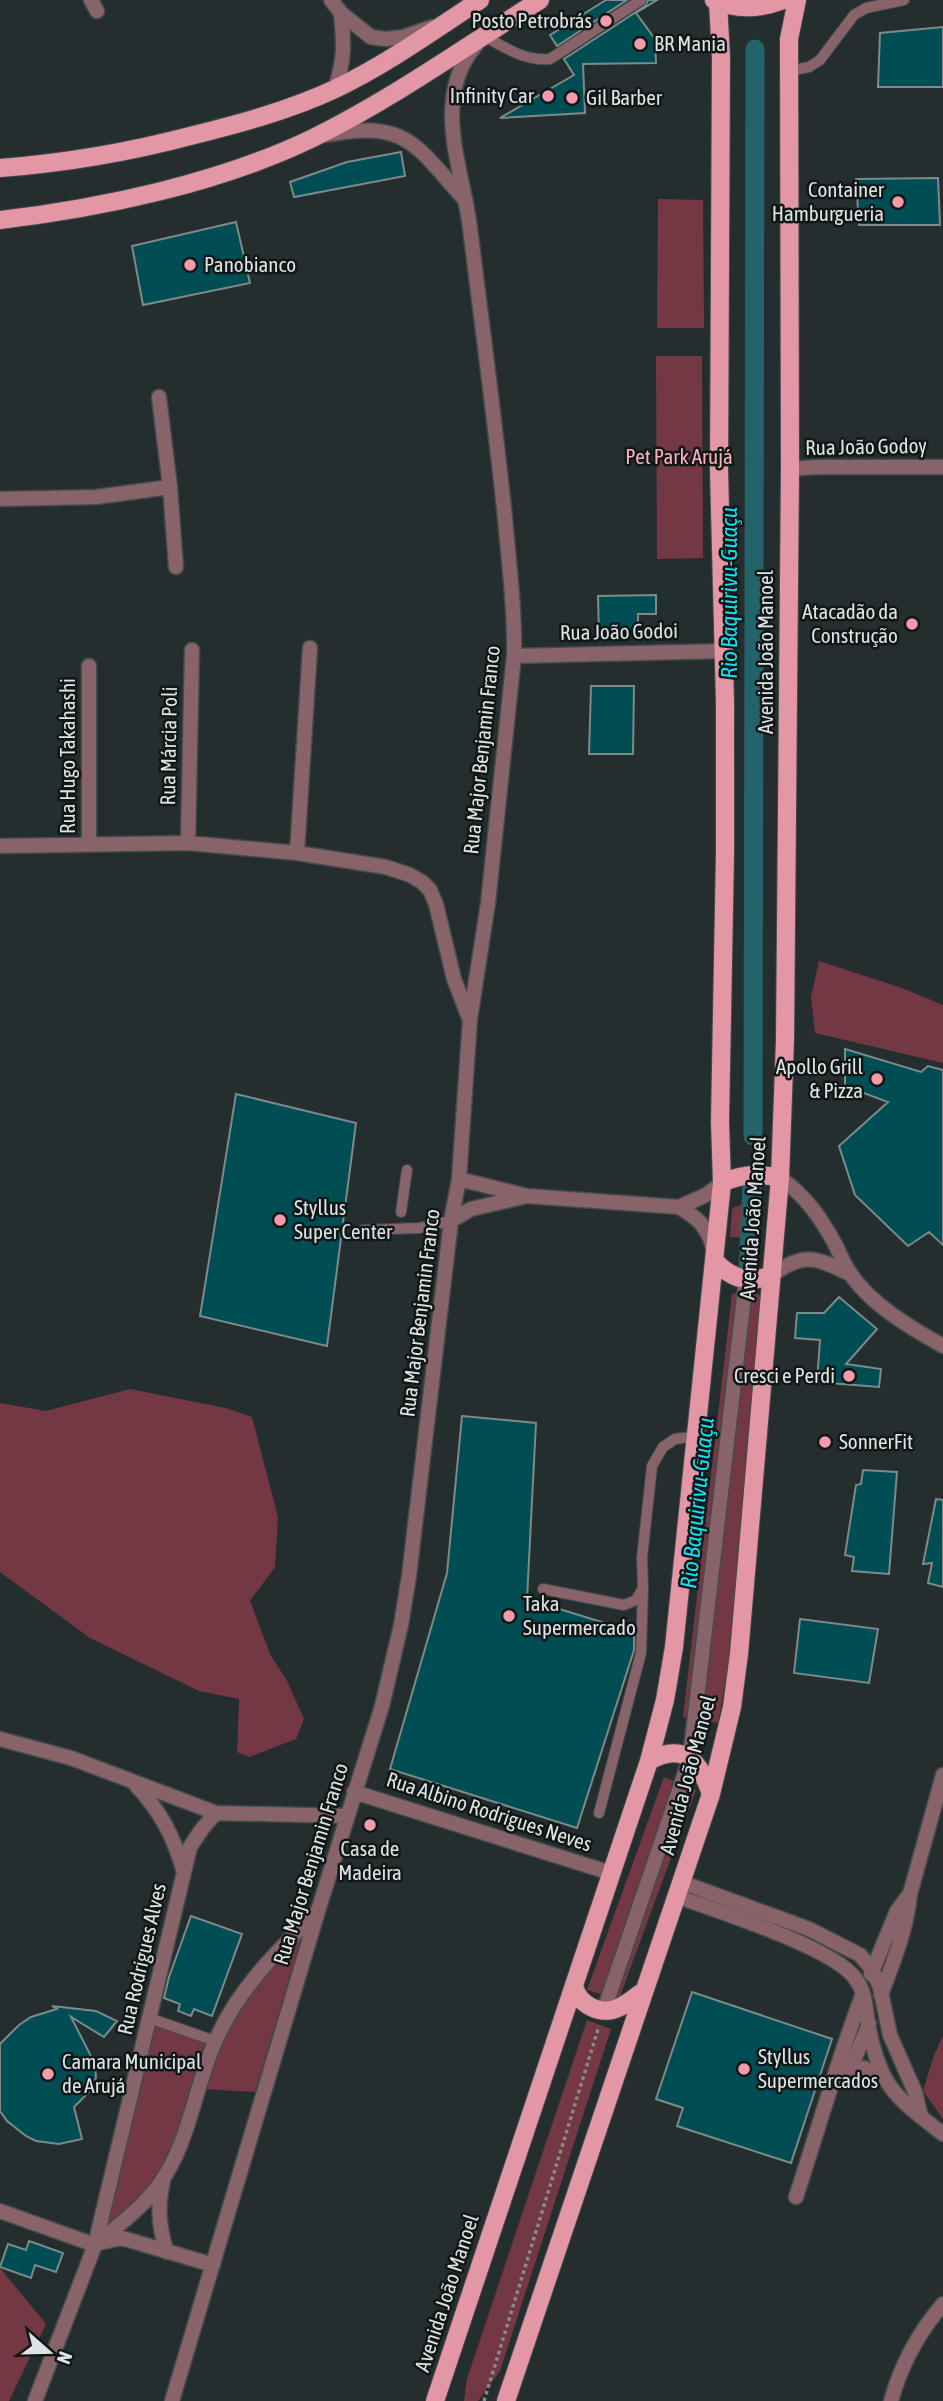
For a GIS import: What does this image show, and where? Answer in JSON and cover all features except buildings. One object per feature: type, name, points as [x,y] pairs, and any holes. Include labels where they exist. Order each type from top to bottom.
[{"type":"main road","points":[[0,168],[77,160],[157,145],[267,116],[335,89],[396,56],[480,0]]},
{"type":"main road","points":[[0,220],[70,210],[161,190],[239,166],[311,138],[385,98],[540,0]]},
{"type":"main road","name":"Avenida João Manoel","points":[[435,2401],[649,1761],[671,1665],[722,1183],[720,1122],[725,853],[724,650],[719,471],[721,57],[716,1],[740,8],[762,8],[783,0]]},
{"type":"main road","name":"Avenida João Manoel","points":[[506,2401],[710,1794],[732,1707],[739,1654],[780,1178],[787,915],[789,39],[796,0]]},
{"type":"main road","points":[[722,1183],[757,1174],[780,1178]]},
{"type":"main road","points":[[715,1261],[730,1275],[746,1280],[772,1275]]},
{"type":"main road","points":[[649,1761],[665,1754],[690,1758],[704,1773],[710,1794]]},
{"type":"main road","points":[[574,1986],[581,2000],[587,2005],[604,2010],[621,2007],[644,1991]]},
{"type":"street","points":[[331,0],[341,13],[371,37],[403,37],[446,23]]},
{"type":"street","points":[[335,89],[343,63],[341,13]]},
{"type":"street","name":"Rua Major Benjamin Franco","points":[[172,2401],[382,1706],[403,1612],[459,1180],[470,1019],[488,903],[514,656],[515,623],[499,461],[467,202],[455,147],[452,112],[455,79],[467,56],[484,36]]},
{"type":"street","points":[[311,138],[356,129],[374,129],[396,134],[419,149],[467,202]]},
{"type":"street","points":[[159,397],[176,567]]},
{"type":"street","name":"Rua João Godoy","points":[[790,469],[943,467]]},
{"type":"street","points":[[0,499],[96,497],[170,487]]},
{"type":"street","points":[[297,853],[310,648]]},
{"type":"street","name":"Rua Márcia Poli","points":[[188,843],[192,650]]},
{"type":"street","name":"Rua João Godoi","points":[[514,656],[724,650]]},
{"type":"street","name":"Rua Hugo Takahashi","points":[[89,666],[89,845]]},
{"type":"street","points":[[0,846],[188,843],[297,853],[386,867],[422,881],[430,890],[436,904],[454,979],[470,1019]]},
{"type":"street","points":[[780,1178],[797,1189],[810,1205],[834,1242],[850,1274],[876,1301],[903,1323],[943,1346]]},
{"type":"street","points":[[459,1180],[527,1196],[679,1208],[697,1217],[713,1247],[715,1261]]},
{"type":"street","points":[[679,1208],[706,1195],[722,1183]]},
{"type":"street","points":[[452,1221],[471,1209],[527,1196]]},
{"type":"street","points":[[772,1275],[784,1266],[804,1259],[825,1262],[850,1274]]},
{"type":"street","points":[[604,2010],[690,1758],[746,1280]]},
{"type":"street","points":[[0,1739],[71,1758],[216,1813],[347,1816]]},
{"type":"street","points":[[834,2083],[848,2068],[868,2026],[901,1940],[908,1914],[909,1894],[943,1775]]},
{"type":"street","points":[[132,1780],[165,1823],[175,1842],[184,1872]]},
{"type":"street","name":"Rua Albino Rodrigues Neves","points":[[355,1792],[611,1873]]},
{"type":"street","name":"Rua Rodrigues Alves","points":[[35,2401],[95,2245],[190,1847],[216,1813]]},
{"type":"street","points":[[679,1889],[809,1929],[860,1955],[873,1969],[890,2035],[915,2092],[921,2117]]},
{"type":"street","points":[[679,1889],[816,1950],[846,1967],[864,1992],[873,2049],[884,2077],[903,2104],[943,2134]]},
{"type":"street","points":[[796,2197],[834,2083],[839,2059],[897,1911],[909,1894]]},
{"type":"street","points":[[95,2245],[141,2206],[166,2173],[176,2155],[215,2041],[248,1985],[318,1911]]},
{"type":"street","points":[[848,2068],[864,2068],[884,2077]]},
{"type":"street","points":[[166,2173],[159,2214],[167,2252]]},
{"type":"street","points":[[0,2211],[95,2245],[109,2239],[122,2238],[212,2266]]},
{"type":"street","points":[[891,2401],[898,2376],[914,2343],[943,2304]]},
{"type":"lane","points":[[484,36],[517,55],[534,60],[550,59],[641,0]]},
{"type":"lane","points":[[789,71],[809,67],[820,60],[854,15],[866,8],[904,0]]},
{"type":"lane","points":[[401,1212],[407,1170]]},
{"type":"lane","points":[[363,1230],[419,1228],[452,1221]]},
{"type":"lane","points":[[599,1813],[641,1653],[642,1558],[652,1466],[663,1447],[675,1439],[697,1436]]},
{"type":"lane","points":[[543,1589],[624,1605],[636,1600],[643,1588]]},
{"type":"lane","points":[[149,2018],[215,2041]]},
{"type":"lane","points":[[445,2401],[448,2363]]},
{"type":"path","points":[[484,2401],[604,2010]]},
{"type":"green space","points":[[658,199],[703,200],[704,328],[657,328]]},
{"type":"green space","name":"Pet Park Arujá","points":[[656,356],[702,356],[703,558],[657,559]]},
{"type":"green space","points":[[819,961],[902,988],[943,1005],[943,1063],[815,1033],[811,997]]},
{"type":"green space","points":[[744,1204],[755,1211],[752,1238],[730,1237],[732,1208]]},
{"type":"green space","points":[[750,1289],[764,1298],[732,1645],[718,1723],[683,1717],[732,1294]]},
{"type":"green space","points":[[130,1389],[226,1408],[252,1417],[278,1517],[275,1567],[250,1601],[271,1656],[286,1679],[304,1719],[296,1739],[249,1757],[237,1752],[239,1699],[199,1691],[90,1638],[0,1572],[0,1403],[46,1411]]},
{"type":"green space","points":[[664,1777],[696,1790],[619,1999],[587,1990]]},
{"type":"green space","points":[[302,1936],[255,2092],[203,2089],[235,2012],[271,1966]]},
{"type":"green space","points":[[587,2020],[611,2029],[500,2371],[478,2401],[464,2401],[467,2379]]},
{"type":"green space","points":[[156,2024],[207,2044],[184,2116],[161,2169],[142,2196],[105,2228]]},
{"type":"green space","points":[[943,2036],[943,2119],[923,2091]]},
{"type":"green space","points":[[0,2268],[46,2324],[9,2401],[0,2401]]},
{"type":"waterway","name":"Rio Baquirivu-Guaçu","points":[[753,1136],[755,49]]},
{"type":"waterway","name":"Rio Baquirivu-Guaçu","points":[[748,1271],[752,1185]]},
{"type":"place","name":"Posto Petrobrás","points":[[606,21]]},
{"type":"place","name":"BR Mania","points":[[640,44]]},
{"type":"place","name":"Infinity Car","points":[[548,96]]},
{"type":"place","name":"Gil Barber","points":[[572,98]]},
{"type":"place","name":"Container Hamburgueria","points":[[898,202]]},
{"type":"place","name":"Panobianco","points":[[190,265]]},
{"type":"place","name":"Atacadão da Construção","points":[[912,624]]},
{"type":"place","name":"Apollo Grill & Pizza","points":[[877,1079]]},
{"type":"place","name":"Styllus Super Center","points":[[280,1220]]},
{"type":"place","name":"Cresci e Perdi","points":[[849,1376]]},
{"type":"place","name":"SonnerFit","points":[[825,1442]]},
{"type":"place","name":"Taka Supermercado","points":[[509,1616]]},
{"type":"place","name":"Casa de Madeira","points":[[370,1825]]},
{"type":"place","name":"Styllus Supermercados","points":[[744,2069]]},
{"type":"place","name":"Camara Municipal de Arujá","points":[[48,2074]]}]
